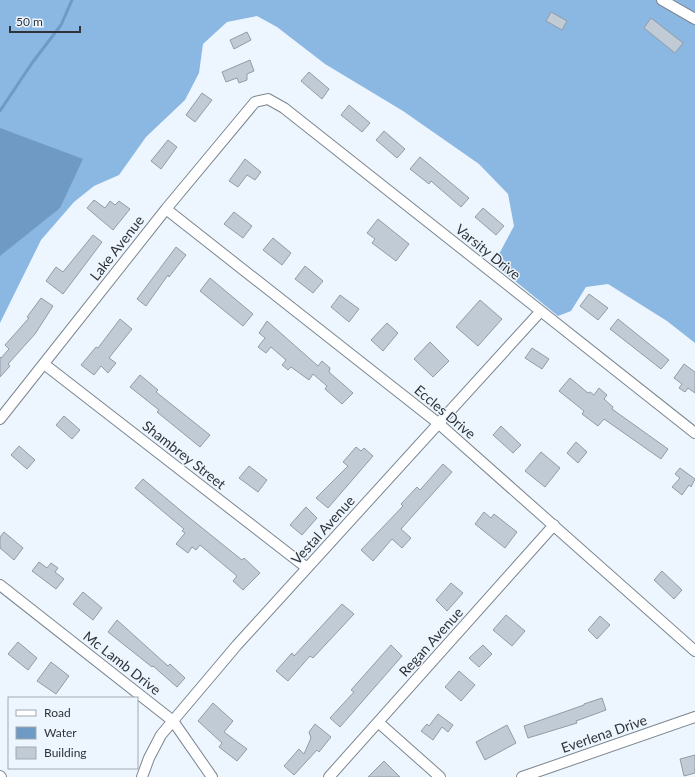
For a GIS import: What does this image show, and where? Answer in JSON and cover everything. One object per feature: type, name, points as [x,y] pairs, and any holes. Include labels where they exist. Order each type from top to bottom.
[{"type":"street","points":[[662,0],[695,19]]},
{"type":"street","name":"Varsity Drive","points":[[261,100],[268,99],[284,108],[540,312],[695,433]]},
{"type":"street","name":"Lake Avenue","points":[[0,419],[166,209],[255,102],[261,100]]},
{"type":"street","name":"Eccles Drive","points":[[166,209],[438,423],[694,646]]},
{"type":"street","name":"Vestal Avenue","points":[[142,777],[154,746],[173,721],[237,646],[306,568],[540,312]]},
{"type":"street","name":"Shambrey Street","points":[[44,364],[306,568]]},
{"type":"street","name":"Regan Avenue","points":[[329,777],[554,525]]},
{"type":"street","name":"Mc Lamb Drive","points":[[0,584],[173,721],[212,777]]},
{"type":"street","name":"Everlena Drive","points":[[522,777],[695,716]]},
{"type":"street","points":[[378,722],[440,777]]},
{"type":"shaded area","points":[[0,0],[695,0],[695,343],[667,321],[608,284],[586,287],[571,311],[558,316],[499,268],[498,256],[514,226],[508,194],[479,164],[403,111],[325,64],[277,27],[257,16],[227,22],[203,44],[199,73],[185,100],[146,137],[119,175],[94,186],[74,202],[41,240],[0,323]]},
{"type":"water","points":[[0,128],[83,159],[60,208],[0,256]]},
{"type":"building","points":[[551,12],[567,21],[562,30],[546,21]]},
{"type":"building","points":[[651,18],[683,43],[675,53],[644,28]]},
{"type":"building","points":[[247,32],[251,40],[234,49],[230,40]]},
{"type":"building","points":[[250,60],[254,71],[247,74],[247,80],[239,83],[237,78],[226,82],[222,72]]},
{"type":"building","points":[[309,72],[329,89],[322,99],[301,81]]},
{"type":"building","points":[[202,93],[212,100],[195,122],[186,115]]},
{"type":"building","points":[[349,105],[370,123],[362,132],[341,115]]},
{"type":"building","points":[[384,131],[405,149],[397,158],[376,140]]},
{"type":"building","points":[[168,140],[177,147],[161,169],[151,161]]},
{"type":"building","points":[[420,157],[469,198],[461,207],[431,181],[429,184],[410,169]]},
{"type":"building","points":[[245,159],[261,172],[255,180],[247,175],[238,187],[229,181]]},
{"type":"building","points":[[94,200],[105,208],[110,201],[115,205],[119,201],[130,209],[113,230],[87,208]]},
{"type":"building","points":[[483,208],[504,226],[496,235],[475,217]]},
{"type":"building","points":[[234,212],[252,226],[243,238],[224,224]]},
{"type":"building","points":[[378,219],[409,244],[396,261],[372,243],[375,239],[367,233]]},
{"type":"building","points":[[93,235],[102,242],[63,294],[46,281],[56,267],[63,272]]},
{"type":"building","points":[[273,238],[291,253],[282,265],[263,250]]},
{"type":"building","points":[[176,247],[186,255],[169,277],[168,275],[146,306],[137,299]]},
{"type":"building","points":[[305,266],[323,281],[313,293],[295,279]]},
{"type":"building","points":[[210,278],[253,314],[243,326],[200,291]]},
{"type":"building","points":[[589,294],[608,308],[598,320],[580,306]]},
{"type":"building","points":[[340,295],[359,309],[349,322],[331,307]]},
{"type":"building","points":[[41,298],[53,306],[35,334],[8,364],[10,366],[0,377],[0,357],[1,358],[9,349],[5,345],[29,318],[27,317]]},
{"type":"building","points":[[480,300],[502,319],[478,346],[456,327]]},
{"type":"building","points":[[120,319],[132,329],[109,358],[116,363],[108,373],[101,366],[94,375],[81,365],[96,347],[98,348]]},
{"type":"building","points":[[618,319],[669,360],[661,369],[610,329]]},
{"type":"building","points":[[267,321],[318,366],[322,361],[330,368],[329,372],[353,393],[342,404],[325,389],[327,386],[313,374],[309,380],[291,367],[288,370],[282,365],[286,360],[271,347],[266,353],[258,347],[265,338],[259,333]]},
{"type":"building","points":[[387,323],[398,333],[383,351],[371,340]]},
{"type":"building","points":[[430,342],[449,361],[433,377],[414,359]]},
{"type":"building","points":[[532,348],[549,359],[542,369],[525,358]]},
{"type":"building","points":[[684,364],[695,372],[695,393],[688,388],[685,392],[679,388],[682,384],[674,378]]},
{"type":"building","points":[[140,375],[158,390],[156,392],[210,435],[200,447],[157,412],[159,410],[130,387]]},
{"type":"building","points":[[570,378],[588,393],[590,392],[594,395],[599,388],[607,395],[604,399],[613,407],[612,409],[668,449],[661,459],[604,419],[598,426],[582,414],[584,411],[559,391]]},
{"type":"building","points":[[64,416],[80,430],[72,439],[56,425]]},
{"type":"building","points":[[501,426],[521,445],[513,453],[493,435]]},
{"type":"building","points":[[576,442],[587,452],[578,463],[567,453]]},
{"type":"building","points":[[19,446],[35,460],[27,469],[11,455]]},
{"type":"building","points":[[356,447],[361,451],[364,448],[373,456],[328,508],[316,498],[348,466],[343,462]]},
{"type":"building","points":[[541,452],[560,468],[545,487],[525,471]]},
{"type":"building","points":[[443,464],[452,472],[401,529],[411,538],[402,548],[392,539],[373,561],[361,550],[403,506],[401,504],[417,487],[420,490]]},
{"type":"building","points":[[249,466],[267,480],[258,492],[239,478]]},
{"type":"building","points":[[680,468],[695,479],[691,487],[689,485],[682,495],[672,487],[680,478],[675,474]]},
{"type":"building","points":[[143,479],[242,560],[244,558],[260,573],[243,590],[233,581],[237,576],[200,545],[196,550],[192,547],[188,553],[176,544],[185,533],[182,531],[184,529],[135,488]]},
{"type":"building","points":[[306,507],[317,518],[302,535],[290,525]]},
{"type":"building","points":[[484,512],[491,518],[494,514],[517,532],[505,548],[475,524]]},
{"type":"building","points":[[4,532],[23,548],[14,560],[0,548],[0,537]]},
{"type":"building","points":[[39,562],[47,568],[51,563],[58,568],[55,572],[64,579],[56,589],[32,571]]},
{"type":"building","points":[[662,571],[682,590],[674,599],[654,580]]},
{"type":"building","points":[[451,583],[463,593],[447,611],[436,600]]},
{"type":"building","points":[[83,592],[102,608],[93,620],[73,604]]},
{"type":"building","points":[[342,604],[354,614],[313,658],[310,656],[288,681],[276,671],[292,653],[294,656]]},
{"type":"building","points":[[506,615],[525,631],[512,646],[493,630]]},
{"type":"building","points":[[600,616],[610,625],[597,639],[588,630]]},
{"type":"building","points":[[117,620],[168,666],[170,664],[185,678],[177,687],[153,666],[152,667],[108,632]]},
{"type":"building","points":[[18,642],[37,658],[28,670],[8,654]]},
{"type":"building","points":[[391,645],[402,656],[340,727],[330,718],[354,692],[351,690]]},
{"type":"building","points":[[483,645],[492,654],[479,667],[469,658]]},
{"type":"building","points":[[51,662],[69,676],[56,694],[37,681]]},
{"type":"building","points":[[459,671],[475,685],[461,701],[445,687]]},
{"type":"building","points":[[602,698],[606,710],[576,721],[577,723],[528,738],[524,726]]},
{"type":"building","points":[[213,703],[233,721],[224,732],[247,749],[237,761],[219,747],[222,743],[198,721]]},
{"type":"building","points":[[438,714],[453,725],[448,732],[442,727],[433,740],[421,731],[427,724],[429,726]]},
{"type":"building","points":[[315,724],[331,737],[319,752],[317,750],[294,775],[284,766],[299,749],[304,754],[311,738],[309,732]]},
{"type":"building","points":[[507,725],[516,743],[485,760],[476,742]]},
{"type":"building","points":[[695,755],[695,773],[684,776],[680,759]]},
{"type":"building","points":[[384,761],[400,777],[368,777]]},
{"type":"waterway","points":[[0,111],[32,63],[61,25],[72,0]]}]
